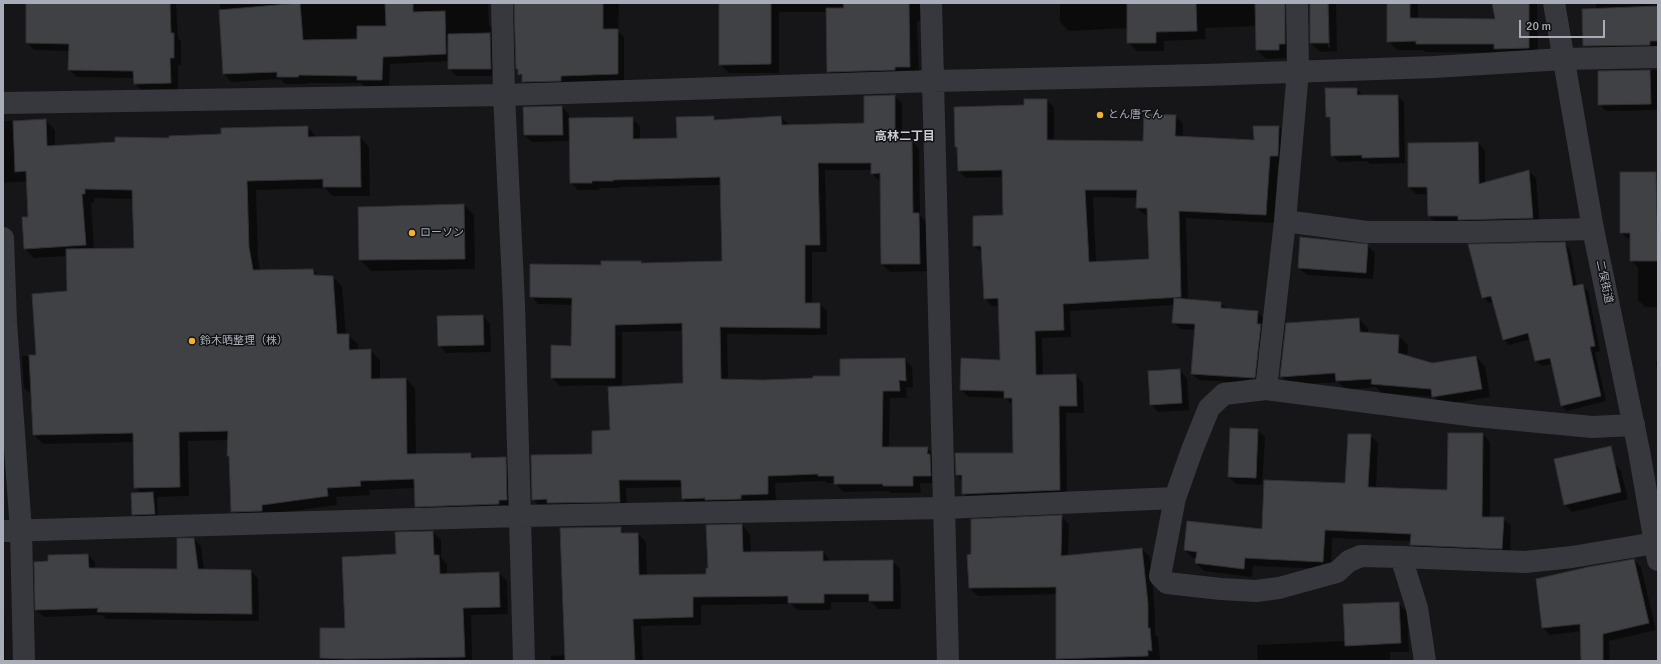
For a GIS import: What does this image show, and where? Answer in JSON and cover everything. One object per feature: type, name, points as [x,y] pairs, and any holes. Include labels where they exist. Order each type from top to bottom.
[{"type":"street","points":[[502,3],[504,95],[514,312],[524,661]]},
{"type":"street","points":[[931,3],[948,661]]},
{"type":"street","points":[[1266,389],[1285,221],[1298,71],[1297,3]]},
{"type":"street","name":"二俣街道","points":[[1554,3],[1593,229],[1634,425],[1656,551]]},
{"type":"street","points":[[3,103],[504,95],[1434,67],[1563,59],[1658,57]]},
{"type":"street","points":[[1285,221],[1367,232],[1469,232],[1593,229]]},
{"type":"street","points":[[3,238],[12,531],[24,661]]},
{"type":"street","points":[[1634,425],[1592,427],[1476,416],[1266,389],[1224,394],[1209,408],[1175,498],[1160,576],[1167,583],[1256,591],[1279,588],[1337,572],[1349,561],[1361,556],[1525,562],[1656,551]]},
{"type":"street","points":[[12,531],[520,516],[944,508],[1175,498]]},
{"type":"street","points":[[1401,557],[1418,608],[1425,661]]},
{"type":"building","points":[[26,3],[170,3],[171,33],[174,33],[174,58],[170,58],[171,83],[134,84],[133,71],[68,70],[69,44],[26,43]]},
{"type":"building","points":[[300,3],[303,40],[357,39],[357,26],[386,26],[385,3],[413,3],[413,12],[445,11],[446,54],[383,57],[382,80],[357,80],[357,76],[299,75],[298,77],[277,77],[277,72],[223,74],[219,10]]},
{"type":"building","points":[[514,3],[603,3],[603,29],[618,29],[618,74],[561,76],[561,81],[522,82],[522,74],[518,75],[518,69],[516,69]]},
{"type":"building","points":[[719,3],[771,3],[771,64],[719,65]]},
{"type":"building","points":[[843,3],[909,3],[910,67],[895,67],[895,70],[827,72],[826,8],[844,8]]},
{"type":"building","points":[[1127,3],[1196,3],[1197,31],[1156,32],[1156,43],[1127,43]]},
{"type":"building","points":[[1255,3],[1285,3],[1285,44],[1279,44],[1279,50],[1256,50]]},
{"type":"building","points":[[1310,3],[1328,3],[1329,43],[1310,43]]},
{"type":"building","points":[[1387,3],[1410,3],[1410,18],[1495,19],[1492,3],[1529,3],[1529,48],[1494,49],[1494,44],[1416,44],[1416,41],[1387,42]]},
{"type":"building","points":[[1658,6],[1658,41],[1650,41],[1650,45],[1583,46],[1582,9]]},
{"type":"building","points":[[490,33],[491,69],[448,69],[448,34]]},
{"type":"building","points":[[1650,70],[1651,104],[1598,105],[1598,71]]},
{"type":"building","points":[[1325,88],[1357,88],[1357,95],[1398,95],[1399,157],[1362,158],[1362,155],[1331,156],[1330,117],[1326,117]]},
{"type":"building","points":[[895,95],[895,140],[912,140],[913,213],[919,213],[920,264],[881,264],[880,173],[871,174],[871,163],[818,163],[820,245],[805,245],[805,303],[820,303],[820,328],[720,327],[721,379],[763,380],[813,378],[813,376],[840,376],[840,359],[905,358],[906,381],[899,380],[900,391],[883,391],[882,447],[928,447],[927,454],[930,454],[931,476],[913,476],[913,486],[883,486],[883,484],[834,484],[834,476],[818,476],[818,474],[768,476],[768,494],[741,495],[741,499],[705,500],[705,498],[682,499],[681,480],[619,480],[620,502],[547,503],[547,499],[532,500],[531,455],[592,454],[592,431],[610,430],[608,387],[683,383],[682,323],[615,325],[615,378],[551,378],[551,345],[571,346],[572,298],[530,297],[530,264],[601,265],[601,261],[641,261],[641,263],[722,261],[720,177],[613,180],[592,181],[592,183],[570,183],[569,118],[633,117],[633,139],[677,138],[676,117],[714,116],[714,120],[781,116],[782,125],[864,123],[864,96]]},
{"type":"building","points":[[1024,99],[1047,99],[1047,140],[1143,141],[1144,114],[1176,115],[1175,136],[1254,140],[1253,126],[1279,126],[1278,156],[1270,156],[1266,215],[1179,211],[1181,297],[1063,304],[1064,330],[1035,331],[1036,375],[1076,374],[1077,406],[1059,406],[1060,490],[962,494],[962,475],[956,475],[955,453],[1013,453],[1012,398],[1004,398],[1004,391],[960,390],[961,358],[1000,360],[998,298],[984,299],[981,246],[973,246],[973,216],[1003,215],[1002,170],[958,171],[957,147],[955,147],[954,107],[1024,105]],"holes":[[[1085,190],[1137,190],[1136,208],[1147,208],[1149,259],[1089,262]]]},
{"type":"building","points":[[562,106],[563,135],[524,135],[523,107]]},
{"type":"building","points":[[46,119],[47,146],[115,142],[115,137],[169,138],[169,136],[221,134],[221,128],[308,126],[308,137],[360,136],[361,187],[323,187],[323,179],[247,181],[249,247],[253,270],[313,269],[314,275],[333,276],[337,334],[349,334],[349,350],[371,349],[371,379],[406,378],[407,454],[471,453],[471,458],[506,457],[507,500],[499,500],[499,504],[415,507],[414,479],[360,481],[361,486],[327,488],[328,496],[262,505],[262,511],[231,512],[229,456],[227,456],[228,431],[179,432],[180,487],[134,488],[133,433],[33,435],[29,355],[36,355],[32,294],[67,291],[66,249],[134,248],[132,190],[85,189],[85,194],[82,194],[86,245],[24,249],[22,217],[28,217],[26,171],[15,172],[13,121]]},
{"type":"building","points":[[1478,142],[1479,184],[1529,170],[1533,218],[1458,220],[1458,216],[1428,216],[1427,187],[1408,187],[1408,143]]},
{"type":"building","points":[[1620,172],[1656,172],[1658,261],[1630,261],[1630,233],[1620,233]]},
{"type":"building","name":"ローソン","points":[[464,204],[465,259],[359,260],[358,207]]},
{"type":"building","points":[[1300,237],[1368,244],[1366,273],[1298,268]]},
{"type":"building","points":[[1565,242],[1573,286],[1583,284],[1595,346],[1590,347],[1601,396],[1561,406],[1550,358],[1535,361],[1528,333],[1503,340],[1491,296],[1482,298],[1468,244]]},
{"type":"building","points":[[1174,298],[1221,302],[1221,308],[1258,311],[1257,324],[1261,324],[1255,378],[1191,374],[1195,324],[1172,323]]},
{"type":"building","points":[[483,315],[484,345],[438,346],[437,316]]},
{"type":"building","points":[[1359,318],[1360,332],[1399,335],[1398,353],[1432,363],[1476,356],[1482,389],[1432,397],[1431,389],[1371,384],[1372,379],[1336,381],[1335,373],[1280,377],[1286,323]]},
{"type":"building","points":[[1180,369],[1182,403],[1150,405],[1148,371]]},
{"type":"building","points":[[1230,428],[1258,429],[1256,478],[1228,477]]},
{"type":"building","points":[[1448,433],[1483,433],[1482,517],[1504,517],[1502,549],[1410,545],[1411,534],[1325,530],[1323,562],[1245,558],[1244,569],[1195,563],[1197,552],[1184,550],[1187,521],[1262,529],[1264,480],[1345,483],[1348,434],[1371,434],[1368,487],[1447,490]]},
{"type":"building","points":[[1611,446],[1621,492],[1564,505],[1554,459]]},
{"type":"building","points":[[153,492],[155,514],[132,515],[131,493]]},
{"type":"building","points":[[1062,515],[1061,556],[1142,548],[1148,604],[1148,628],[1150,628],[1152,651],[1148,650],[1148,656],[1056,659],[1056,587],[969,588],[967,555],[971,554],[971,519]]},
{"type":"building","points":[[742,524],[743,552],[823,551],[823,561],[893,560],[893,601],[869,601],[869,594],[824,594],[824,603],[788,603],[788,596],[693,597],[693,617],[633,619],[635,661],[565,661],[560,528],[621,527],[621,533],[638,533],[639,575],[706,574],[706,568],[708,568],[706,525]]},
{"type":"building","points":[[433,531],[434,555],[439,555],[440,574],[499,572],[500,607],[463,608],[465,657],[320,658],[320,628],[345,628],[342,557],[396,554],[395,532]]},
{"type":"building","points":[[177,538],[194,538],[198,569],[251,570],[252,614],[97,612],[98,608],[35,610],[34,562],[48,561],[48,555],[88,554],[89,568],[177,569]]},
{"type":"building","points":[[1634,559],[1649,623],[1603,634],[1603,661],[1581,661],[1580,624],[1542,628],[1536,579],[1588,567]]},
{"type":"building","points":[[1399,602],[1401,643],[1345,646],[1343,604]]},
{"type":"place","name":"とん唐てん","points":[[1100,115]]},
{"type":"place","name":"ローソン","points":[[412,233]]},
{"type":"place","name":"鈴木晒整理（株）","points":[[192,341]]},
{"type":"district","name":"高林二丁目","points":[[905,137]]}]
